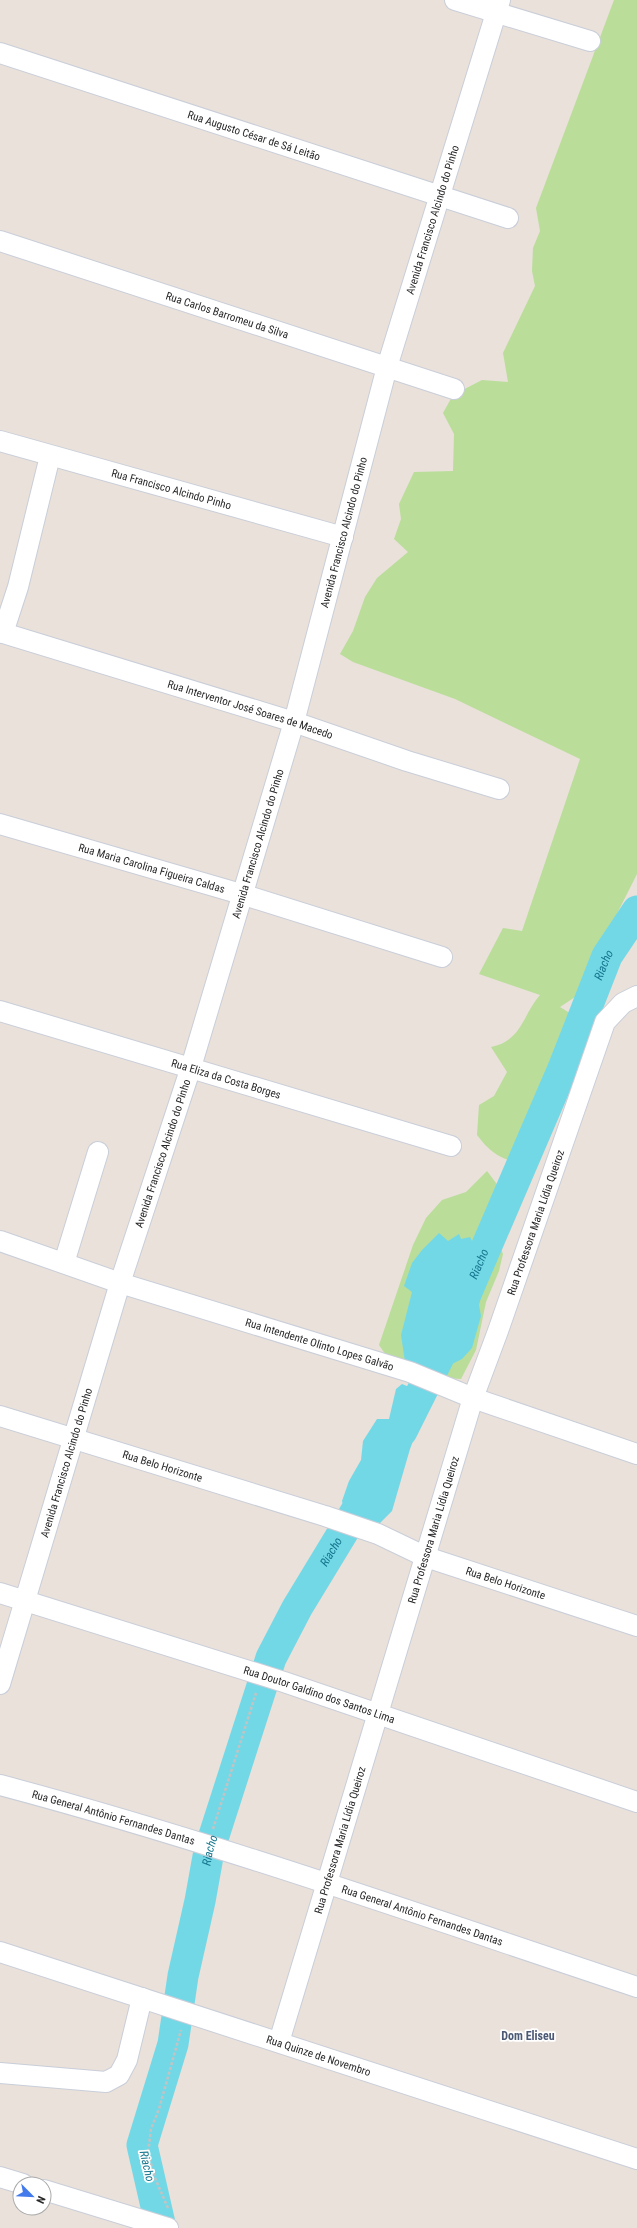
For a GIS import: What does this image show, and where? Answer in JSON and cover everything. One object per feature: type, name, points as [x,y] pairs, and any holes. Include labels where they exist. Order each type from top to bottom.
[{"type":"street","points":[[455,0],[498,6],[590,41]]},
{"type":"street","name":"Avenida Francisco Alcindo do Pinho","points":[[0,1684],[26,1601],[72,1439],[120,1283],[191,1067],[241,894],[294,722],[387,367],[498,6]]},
{"type":"street","name":"Rua Augusto César de Sá Leitão","points":[[0,53],[440,194],[508,218]]},
{"type":"street","name":"Rua Carlos Barromeu da Silva","points":[[0,241],[454,389]]},
{"type":"street","name":"Rua Francisco Alcindo Pinho","points":[[0,441],[343,537]]},
{"type":"street","points":[[2,632],[18,587],[50,456]]},
{"type":"street","name":"Rua Interventor José Soares de Macedo","points":[[2,632],[294,722],[407,761],[500,789]]},
{"type":"street","name":"Rua Maria Carolina Figueira Caldas","points":[[0,823],[241,894],[442,957]]},
{"type":"street","name":"Rua Professora Maria Lídia Queiroz","points":[[279,2042],[473,1398],[498,1331],[605,1022],[623,1003],[637,996]]},
{"type":"street","name":"Rua Eliza da Costa Borges","points":[[0,1011],[451,1146]]},
{"type":"street","points":[[64,1262],[98,1152]]},
{"type":"street","name":"Rua Intendente Olinto Lopes Galvão","points":[[0,1241],[64,1262],[120,1283],[410,1372],[473,1398],[637,1454]]},
{"type":"street","name":"Rua Belo Horizonte","points":[[0,1416],[325,1516],[378,1534],[426,1557],[637,1626]]},
{"type":"street","name":"Rua Doutor Galdino dos Santos Lima","points":[[0,1593],[284,1682],[637,1802]]},
{"type":"street","name":"Rua General Antônio Fernandes Dantas","points":[[0,1785],[92,1809],[327,1884],[637,1987]]},
{"type":"street","name":"Rua Quinze de Novembro","points":[[0,1952],[637,2159]]},
{"type":"street","points":[[0,2073],[106,2082],[119,2075],[127,2060],[142,1998]]},
{"type":"street","points":[[0,2177],[12,2181]]},
{"type":"street","points":[[52,2192],[142,2220],[169,2221]]},
{"type":"path","points":[[208,1846],[256,1673]]},
{"type":"path","points":[[169,2221],[148,2154],[151,2129],[159,2109],[186,2012]]},
{"type":"green space","points":[[614,0],[637,0],[637,874],[575,997],[560,1007],[589,1025],[536,1166],[502,1158],[490,1149],[477,1135],[479,1105],[494,1096],[507,1072],[491,1047],[501,1044],[516,1033],[534,1002],[540,995],[479,974],[503,928],[522,931],[580,759],[455,699],[353,662],[340,654],[353,631],[365,597],[377,578],[408,552],[394,539],[401,519],[399,504],[414,472],[453,471],[454,434],[443,413],[453,395],[482,380],[508,382],[503,353],[535,286],[532,271],[533,248],[540,231],[536,208]]},
{"type":"green space","points":[[487,1171],[499,1187],[488,1218],[503,1254],[499,1271],[486,1302],[476,1350],[461,1379],[445,1378],[390,1361],[379,1345],[413,1245],[426,1218],[442,1200],[466,1192]]},
{"type":"water","points":[[439,1233],[448,1241],[459,1234],[461,1239],[470,1237],[479,1255],[479,1284],[475,1293],[481,1296],[479,1305],[481,1316],[472,1348],[462,1359],[446,1367],[424,1366],[405,1362],[401,1335],[412,1292],[404,1286],[412,1263],[422,1250]]},
{"type":"water","points":[[402,1384],[414,1389],[424,1396],[424,1412],[410,1449],[392,1511],[380,1523],[359,1520],[345,1513],[342,1501],[349,1481],[361,1460],[363,1441],[377,1419],[389,1419],[396,1389]]},
{"type":"waterway","name":"Riacho","points":[[402,1431],[439,1357],[564,1066],[607,956],[637,911]]},
{"type":"waterway","name":"Riacho","points":[[161,2228],[142,2145],[173,2044],[183,1976],[200,1901],[209,1851],[271,1658],[297,1608],[365,1496]]},
{"type":"district","name":"Dom Eliseu","points":[[528,2036]]}]
